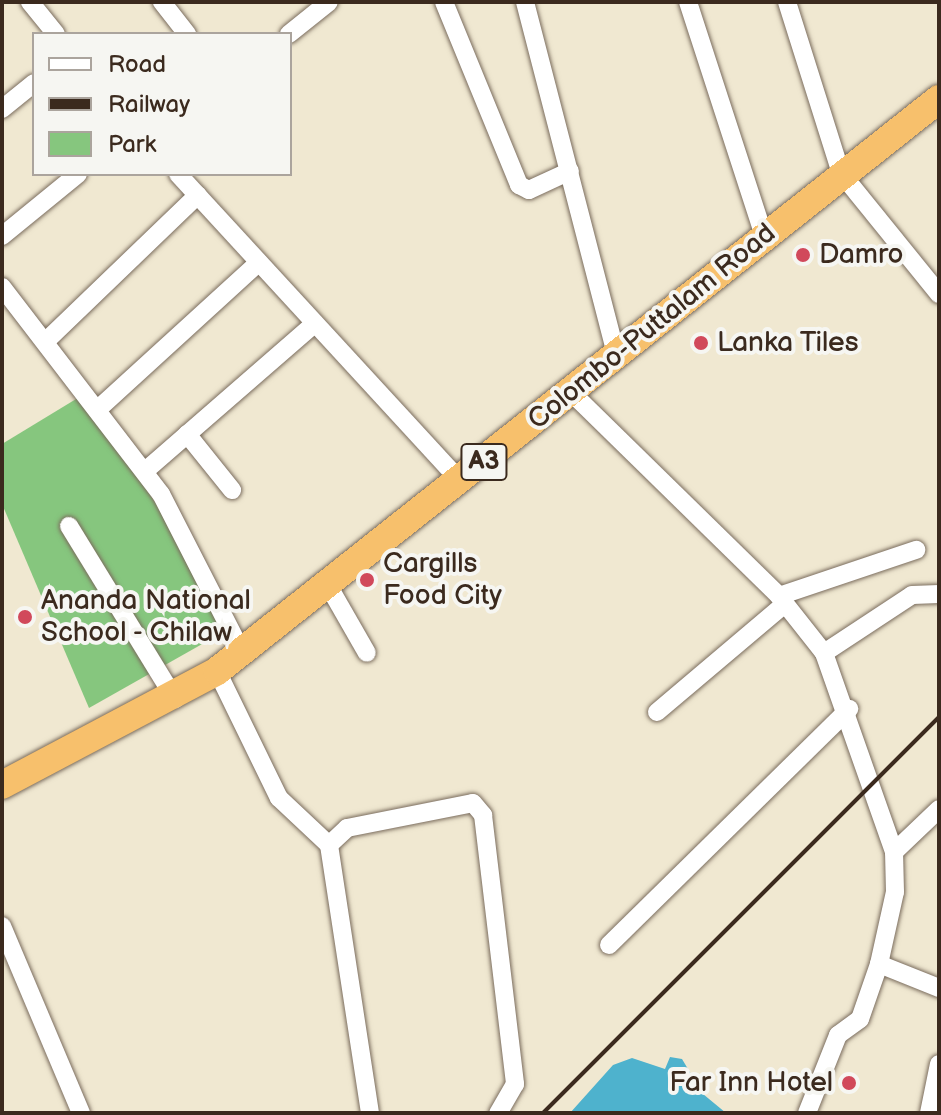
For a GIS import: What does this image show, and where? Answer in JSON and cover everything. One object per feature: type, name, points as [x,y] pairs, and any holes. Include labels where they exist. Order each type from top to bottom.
[{"type":"highway","name":"Colombo-Puttalam Road","points":[[2,785],[175,699],[217,671],[572,393],[841,173],[939,99]]},
{"type":"street","points":[[30,2],[54,32]]},
{"type":"street","points":[[162,2],[185,32]]},
{"type":"street","points":[[292,32],[329,2]]},
{"type":"street","points":[[444,2],[519,185],[529,190],[570,171]]},
{"type":"street","points":[[525,2],[616,355]]},
{"type":"street","points":[[688,2],[764,236]]},
{"type":"street","points":[[787,2],[841,173],[939,294]]},
{"type":"street","points":[[2,109],[32,85]]},
{"type":"street","points":[[2,236],[76,176]]},
{"type":"street","points":[[180,176],[460,481]]},
{"type":"street","points":[[45,342],[198,195]]},
{"type":"street","points":[[97,410],[259,262]]},
{"type":"street","points":[[2,287],[145,471],[242,652]]},
{"type":"street","points":[[145,471],[315,323]]},
{"type":"street","points":[[572,393],[782,600],[824,653],[849,709],[894,852],[895,892],[879,964],[860,1019],[838,1035],[807,1113]]},
{"type":"street","points":[[187,434],[232,490]]},
{"type":"street","points":[[69,526],[175,699]]},
{"type":"street","points":[[657,712],[782,600],[916,550]]},
{"type":"street","points":[[328,585],[367,653]]},
{"type":"street","points":[[824,653],[912,595],[939,594]]},
{"type":"street","points":[[217,671],[279,798],[329,845],[370,1113]]},
{"type":"street","points":[[609,945],[849,709]]},
{"type":"street","points":[[329,845],[347,828],[473,803],[483,815],[515,1084],[498,1113]]},
{"type":"street","points":[[894,852],[939,809]]},
{"type":"street","points":[[2,926],[81,1113]]},
{"type":"street","points":[[879,964],[938,985]]},
{"type":"street","points":[[929,1113],[939,1064]]},
{"type":"green space","points":[[81,396],[166,518],[227,630],[89,708],[2,504],[2,444]]},
{"type":"water","points":[[670,1057],[682,1059],[703,1094],[726,1113],[570,1113],[613,1065],[632,1058],[665,1069]]},
{"type":"railway","points":[[543,1113],[939,717]]},
{"type":"place","name":"Damro","points":[[803,255]]},
{"type":"place","name":"Lanka Tiles","points":[[701,343]]},
{"type":"place","name":"Cargills Food City","points":[[367,580]]},
{"type":"place","name":"Ananda National School - Chilaw","points":[[25,617]]},
{"type":"place","name":"Far Inn Hotel","points":[[849,1083]]}]
